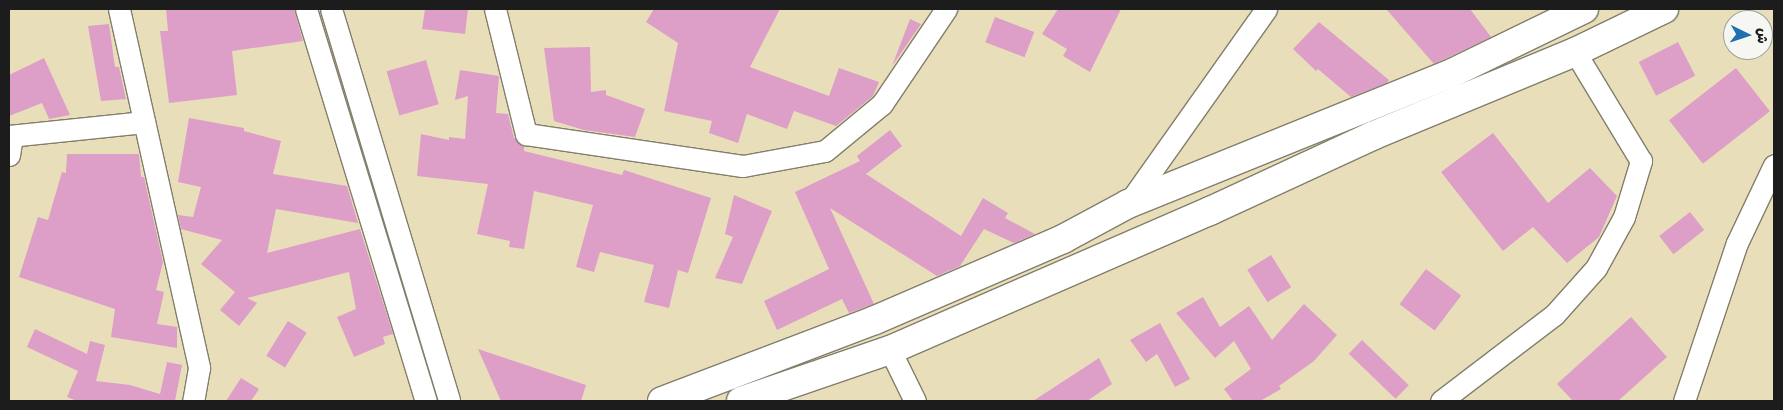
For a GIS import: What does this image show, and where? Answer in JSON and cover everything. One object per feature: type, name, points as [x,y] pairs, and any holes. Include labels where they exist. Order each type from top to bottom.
[{"type":"street","points":[[119,9],[199,368],[193,401]]},
{"type":"street","points":[[306,9],[426,401]]},
{"type":"street","points":[[331,9],[449,401]]},
{"type":"street","points":[[495,9],[526,134],[743,166],[825,152],[882,104],[942,10]]},
{"type":"street","points":[[1135,241],[1128,204],[1266,9]]},
{"type":"street","points":[[662,401],[875,320],[1063,238],[1128,204],[1450,74],[1584,9]]},
{"type":"street","points":[[741,401],[890,350],[1135,241],[1210,211],[1372,136],[1576,52],[1664,9]]},
{"type":"street","points":[[1442,401],[1554,315],[1596,268],[1624,217],[1641,161],[1576,52]]},
{"type":"street","points":[[10,142],[144,122]]},
{"type":"street","points":[[1684,401],[1737,243],[1774,165]]},
{"type":"street","points":[[890,350],[915,401]]},
{"type":"building","points":[[166,9],[294,9],[303,41],[232,51],[237,95],[169,103],[160,31],[168,31]]},
{"type":"building","points":[[425,9],[468,9],[465,34],[422,29]]},
{"type":"building","points":[[654,9],[780,9],[750,67],[829,96],[839,68],[879,82],[873,96],[836,126],[794,111],[787,129],[747,114],[738,143],[709,133],[712,121],[664,111],[678,43],[646,22]]},
{"type":"building","points":[[1058,9],[1121,9],[1090,72],[1063,56],[1067,49],[1042,34]]},
{"type":"building","points":[[1386,9],[1470,9],[1491,37],[1434,64]]},
{"type":"building","points":[[995,17],[1034,32],[1025,57],[985,42]]},
{"type":"building","points":[[910,19],[921,24],[892,66]]},
{"type":"building","points":[[1319,22],[1389,80],[1387,83],[1351,97],[1318,69],[1316,71],[1293,49]]},
{"type":"building","points":[[109,24],[115,67],[119,67],[126,99],[101,101],[88,26]]},
{"type":"building","points":[[1678,42],[1695,76],[1656,96],[1639,62]]},
{"type":"building","points":[[590,47],[591,92],[606,90],[606,95],[645,109],[635,137],[584,130],[554,121],[544,48]]},
{"type":"building","points":[[44,58],[70,115],[49,119],[42,103],[9,116],[9,75]]},
{"type":"building","points":[[426,60],[439,104],[399,116],[387,71]]},
{"type":"building","points":[[1736,68],[1770,111],[1703,164],[1669,120]]},
{"type":"building","points":[[460,70],[499,76],[496,113],[508,114],[514,138],[524,146],[524,151],[622,175],[624,170],[711,198],[688,273],[678,270],[669,308],[644,302],[654,265],[600,252],[594,272],[576,267],[593,205],[534,191],[524,249],[509,247],[510,241],[477,234],[488,184],[417,176],[421,134],[449,140],[449,137],[465,139],[468,96],[455,100]]},
{"type":"building","points":[[189,118],[244,128],[244,131],[281,141],[273,174],[347,186],[358,223],[276,209],[267,253],[360,229],[393,334],[383,337],[385,344],[354,357],[337,317],[356,309],[349,272],[247,298],[257,303],[239,326],[220,310],[235,292],[201,264],[222,240],[181,229],[178,215],[193,217],[201,187],[178,182]]},
{"type":"building","points":[[890,130],[902,146],[866,174],[961,236],[983,198],[1008,213],[1005,218],[1035,234],[1014,243],[984,229],[960,266],[937,276],[830,208],[874,304],[849,313],[842,299],[777,330],[764,301],[829,269],[795,192],[860,161],[857,156]]},
{"type":"building","points":[[1493,133],[1548,203],[1590,168],[1617,196],[1599,237],[1567,263],[1533,227],[1503,251],[1441,172]]},
{"type":"building","points":[[67,154],[139,154],[141,177],[144,177],[163,262],[156,290],[164,292],[157,324],[177,327],[177,348],[111,337],[115,309],[19,277],[38,217],[48,220],[62,172],[66,173]]},
{"type":"building","points":[[734,195],[772,211],[742,284],[715,278],[733,237],[725,234]]},
{"type":"building","points":[[1690,212],[1704,230],[1673,254],[1659,236]]},
{"type":"building","points":[[1271,255],[1291,287],[1267,302],[1247,270]]},
{"type":"building","points":[[1426,269],[1461,295],[1435,331],[1400,304]]},
{"type":"building","points":[[1203,297],[1220,327],[1249,306],[1272,340],[1304,304],[1337,335],[1314,361],[1279,386],[1281,389],[1260,401],[1233,401],[1224,389],[1251,369],[1234,341],[1215,358],[1176,313]]},
{"type":"building","points":[[1631,317],[1667,357],[1618,401],[1573,401],[1557,384]]},
{"type":"building","points":[[288,321],[307,333],[285,367],[266,356]]},
{"type":"building","points":[[1160,323],[1190,379],[1175,387],[1157,354],[1146,362],[1130,340]]},
{"type":"building","points":[[35,329],[87,354],[90,341],[105,345],[96,381],[130,385],[160,394],[167,362],[182,365],[175,401],[77,401],[67,397],[78,371],[27,347]]},
{"type":"building","points":[[1362,340],[1409,385],[1396,399],[1349,354]]},
{"type":"building","points":[[478,349],[586,385],[581,401],[501,401]]},
{"type":"building","points":[[1099,358],[1112,384],[1087,401],[1033,401]]},
{"type":"building","points":[[241,378],[259,389],[251,401],[226,401]]}]
